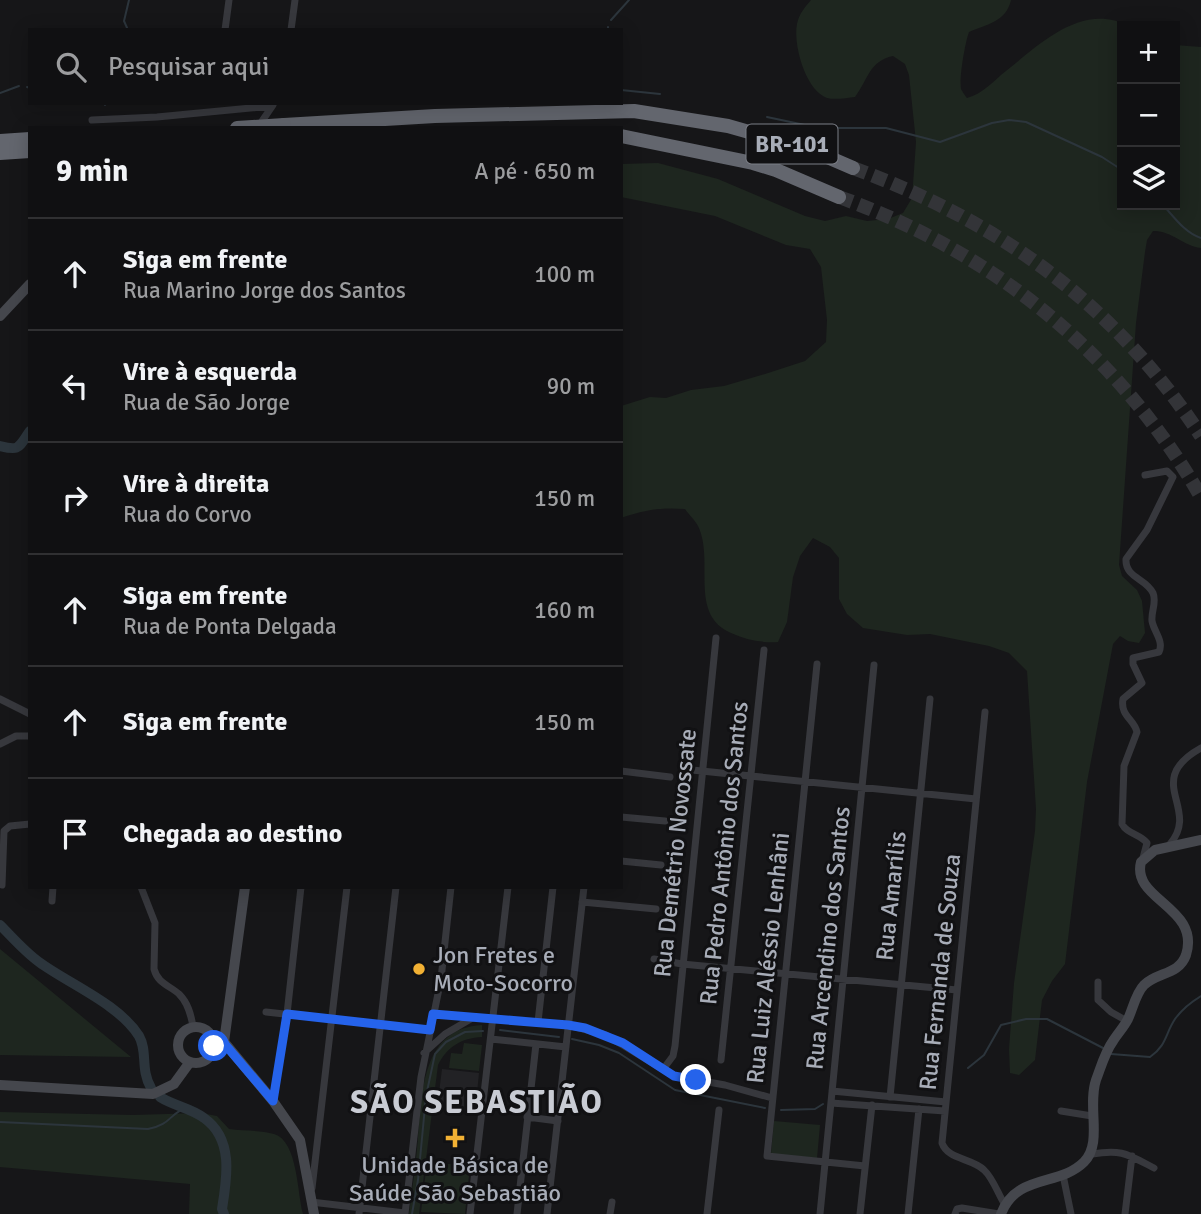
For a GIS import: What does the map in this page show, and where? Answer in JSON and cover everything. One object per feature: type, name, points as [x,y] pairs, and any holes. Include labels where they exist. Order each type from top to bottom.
[{"type":"highway","name":"BR-101","points":[[260,126],[435,116],[634,111],[728,126],[809,149],[853,168]]},
{"type":"highway","name":"BR-101","points":[[623,136],[753,163],[839,197]]},
{"type":"highway","points":[[0,141],[28,139]]},
{"type":"highway","points":[[0,153],[28,152]]},
{"type":"street","points":[[225,28],[229,0]]},
{"type":"street","points":[[291,28],[295,0]]},
{"type":"street","points":[[92,120],[158,117],[220,106],[273,105]]},
{"type":"street","points":[[258,126],[273,105]]},
{"type":"street","points":[[0,316],[28,286]]},
{"type":"street","points":[[955,1214],[957,1209],[962,1208],[1002,1211],[1032,1182],[1063,1175],[1078,1168],[1091,1154],[1094,1144],[1093,1091],[1109,1048],[1127,1021],[1144,985],[1179,966],[1186,956],[1189,944],[1186,929],[1175,910],[1144,884],[1140,877],[1147,843],[1122,824],[1124,766],[1137,732],[1136,726],[1125,717],[1122,705],[1127,694],[1142,683],[1133,658],[1155,654],[1161,648],[1153,622],[1153,594],[1128,570],[1126,559],[1147,530],[1173,477],[1167,471],[1145,475]]},
{"type":"street","name":"Rua Demétrio Novossate","points":[[664,1068],[673,1056],[675,1046],[716,638]]},
{"type":"street","name":"Rua Pedro Antônio dos Santos","points":[[722,1060],[764,650]]},
{"type":"street","name":"Rua Luiz Aléssio Lenhâni","points":[[817,664],[767,1156],[865,1166]]},
{"type":"street","name":"Rua Arcendino dos Santos","points":[[820,1214],[874,665]]},
{"type":"street","points":[[0,699],[28,713]]},
{"type":"street","name":"Rua Amarílis","points":[[890,1097],[930,699]]},
{"type":"street","name":"Rua Fernanda de Souza","points":[[985,712],[943,1147],[951,1154],[985,1170],[1002,1211]]},
{"type":"street","points":[[0,744],[16,736],[28,736]]},
{"type":"street","points":[[1185,796],[1178,783],[1178,772],[1186,758],[1201,748]]},
{"type":"street","points":[[682,769],[976,799]]},
{"type":"street","points":[[623,771],[670,777]]},
{"type":"street","points":[[1167,846],[1181,835],[1189,815]]},
{"type":"street","points":[[623,817],[665,821]]},
{"type":"street","points":[[2,886],[4,831],[13,825],[28,824]]},
{"type":"street","points":[[1141,862],[1149,853],[1167,846],[1201,839]]},
{"type":"street","points":[[623,861],[661,865]]},
{"type":"street","points":[[52,901],[53,889]]},
{"type":"street","points":[[142,889],[155,923],[156,976],[180,995],[190,1013],[193,1027]]},
{"type":"street","points":[[245,889],[219,1042],[208,1058],[201,1062],[190,1062],[181,1055],[178,1045],[181,1034],[193,1027],[207,1030],[219,1042],[273,1101],[300,1140],[312,1208]]},
{"type":"street","points":[[273,1101],[287,1014],[301,889]]},
{"type":"street","points":[[312,1208],[347,889]]},
{"type":"street","points":[[359,1211],[396,889]]},
{"type":"street","points":[[312,1208],[405,1213],[424,1053],[443,960],[452,889]]},
{"type":"street","points":[[470,1214],[508,889]]},
{"type":"street","points":[[538,1022],[553,889]]},
{"type":"street","points":[[547,1214],[584,889]]},
{"type":"street","points":[[582,902],[656,909]]},
{"type":"street","points":[[654,958],[682,964],[957,990]]},
{"type":"street","points":[[1098,982],[1098,1000],[1127,1021]]},
{"type":"street","points":[[266,1012],[430,1030]]},
{"type":"street","points":[[433,1014],[568,1025],[606,1035],[623,1043],[674,1076],[772,1098]]},
{"type":"street","points":[[424,1053],[445,1034],[475,1017]]},
{"type":"street","points":[[491,1038],[566,1047]]},
{"type":"street","points":[[517,1214],[536,1044]]},
{"type":"street","points":[[0,1085],[153,1094],[174,1084],[190,1062]]},
{"type":"street","points":[[832,1091],[946,1102]]},
{"type":"street","points":[[831,1103],[945,1111]]},
{"type":"street","points":[[860,1214],[872,1105]]},
{"type":"street","points":[[908,1214],[919,1109]]},
{"type":"street","points":[[707,1214],[719,1110]]},
{"type":"street","points":[[1061,1111],[1092,1116]]},
{"type":"street","points":[[527,1117],[558,1121]]},
{"type":"street","points":[[1091,1154],[1116,1151],[1154,1168]]},
{"type":"street","points":[[1125,1214],[1132,1156]]},
{"type":"street","points":[[1063,1175],[1070,1214]]},
{"type":"street","points":[[610,1214],[612,1202]]},
{"type":"shaded area","points":[[811,0],[1011,0],[1000,18],[969,32],[961,84],[967,98],[983,90],[1033,49],[1063,29],[1095,19],[1117,22],[1117,210],[1180,210],[1180,45],[1201,47],[1201,248],[1166,233],[1153,231],[1147,240],[1136,323],[1119,565],[1122,576],[1137,590],[1142,601],[1145,633],[1139,643],[1120,636],[1113,644],[1087,782],[1065,964],[1042,1000],[1035,1060],[1019,1075],[1010,1073],[1009,1049],[1014,983],[1036,809],[1027,671],[1009,653],[989,646],[930,634],[907,635],[863,628],[847,614],[839,599],[839,558],[830,547],[813,538],[800,556],[793,577],[787,622],[778,642],[754,640],[731,633],[718,624],[710,613],[706,600],[703,540],[698,526],[685,509],[652,510],[623,517],[623,405],[650,397],[666,398],[691,390],[724,386],[805,361],[826,342],[827,320],[821,267],[810,249],[786,245],[715,216],[623,197],[623,164],[658,163],[718,179],[805,216],[825,221],[846,216],[867,221],[888,219],[903,213],[912,198],[916,142],[909,75],[905,64],[893,56],[885,58],[870,72],[855,97],[827,98],[812,86],[802,66],[796,33],[798,20]]},
{"type":"shaded area","points":[[0,949],[131,1057],[0,1055]]},
{"type":"shaded area","points":[[482,1025],[482,1037],[468,1039],[456,1045],[438,1065],[419,1214],[409,1214],[421,1101],[429,1065],[436,1050],[447,1037],[462,1029]]},
{"type":"shaded area","points":[[464,1043],[482,1045],[479,1071],[449,1068],[451,1053],[462,1054]]},
{"type":"shaded area","points":[[442,1069],[479,1073],[475,1113],[437,1109]]},
{"type":"shaded area","points":[[0,1112],[133,1115],[201,1113],[217,1116],[229,1129],[274,1134],[288,1146],[292,1157],[303,1214],[189,1214],[190,1184],[0,1167]]},
{"type":"shaded area","points":[[774,1121],[820,1125],[817,1158],[771,1154]]},
{"type":"shaded area","points":[[427,1162],[470,1166],[465,1214],[421,1212]]},
{"type":"waterway","points":[[127,28],[124,21],[129,0]]},
{"type":"waterway","points":[[611,20],[629,0]]},
{"type":"waterway","points":[[0,93],[19,86]]},
{"type":"waterway","points":[[623,90],[660,94]]},
{"type":"waterway","points":[[767,117],[819,128],[886,128],[940,142],[992,123],[1009,120],[1026,122],[1102,157],[1117,167]]},
{"type":"waterway","points":[[1168,210],[1185,229],[1201,238]]},
{"type":"waterway","points":[[0,446],[18,447],[28,434]]},
{"type":"waterway","points":[[0,925],[34,958],[106,1004],[130,1025],[142,1042],[146,1074],[151,1088]]},
{"type":"waterway","points":[[1111,1054],[1150,1057],[1163,1044],[1178,1015],[1201,996]]},
{"type":"waterway","points":[[968,1068],[984,1055],[1001,1025],[1026,1019],[1047,1019],[1103,1048]]},
{"type":"waterway","points":[[500,1030],[559,1037]]},
{"type":"waterway","points":[[412,1214],[426,1096],[435,1054],[446,1042],[465,1032],[483,1031]]},
{"type":"waterway","points":[[572,1039],[619,1053],[675,1090],[765,1108]]},
{"type":"waterway","points":[[160,1097],[204,1118],[220,1137],[226,1160],[222,1209],[224,1214]]},
{"type":"waterway","points":[[781,1110],[815,1109],[823,1104]]},
{"type":"waterway","points":[[0,1122],[148,1129],[161,1125],[186,1108]]},
{"type":"tunnel","points":[[853,168],[957,214],[1050,273],[1092,307],[1131,346],[1201,436]]},
{"type":"tunnel","points":[[839,197],[896,220],[949,247],[1000,279],[1047,314],[1091,354],[1132,397],[1168,445],[1201,497]]},
{"type":"place","name":"Jon Fretes e Moto-Socorro","points":[[419,969]]},
{"type":"place","name":"Unidade Básica de Saúde São Sebastião","points":[[455,1138]]},
{"type":"district","name":"SÃO SEBASTIÃO","points":[[477,1102]]},
{"type":"route","points":[[214,1046],[214,1042],[223,1042],[273,1101],[287,1014],[430,1030],[433,1014],[568,1025],[606,1035],[674,1076],[696,1080]]}]
